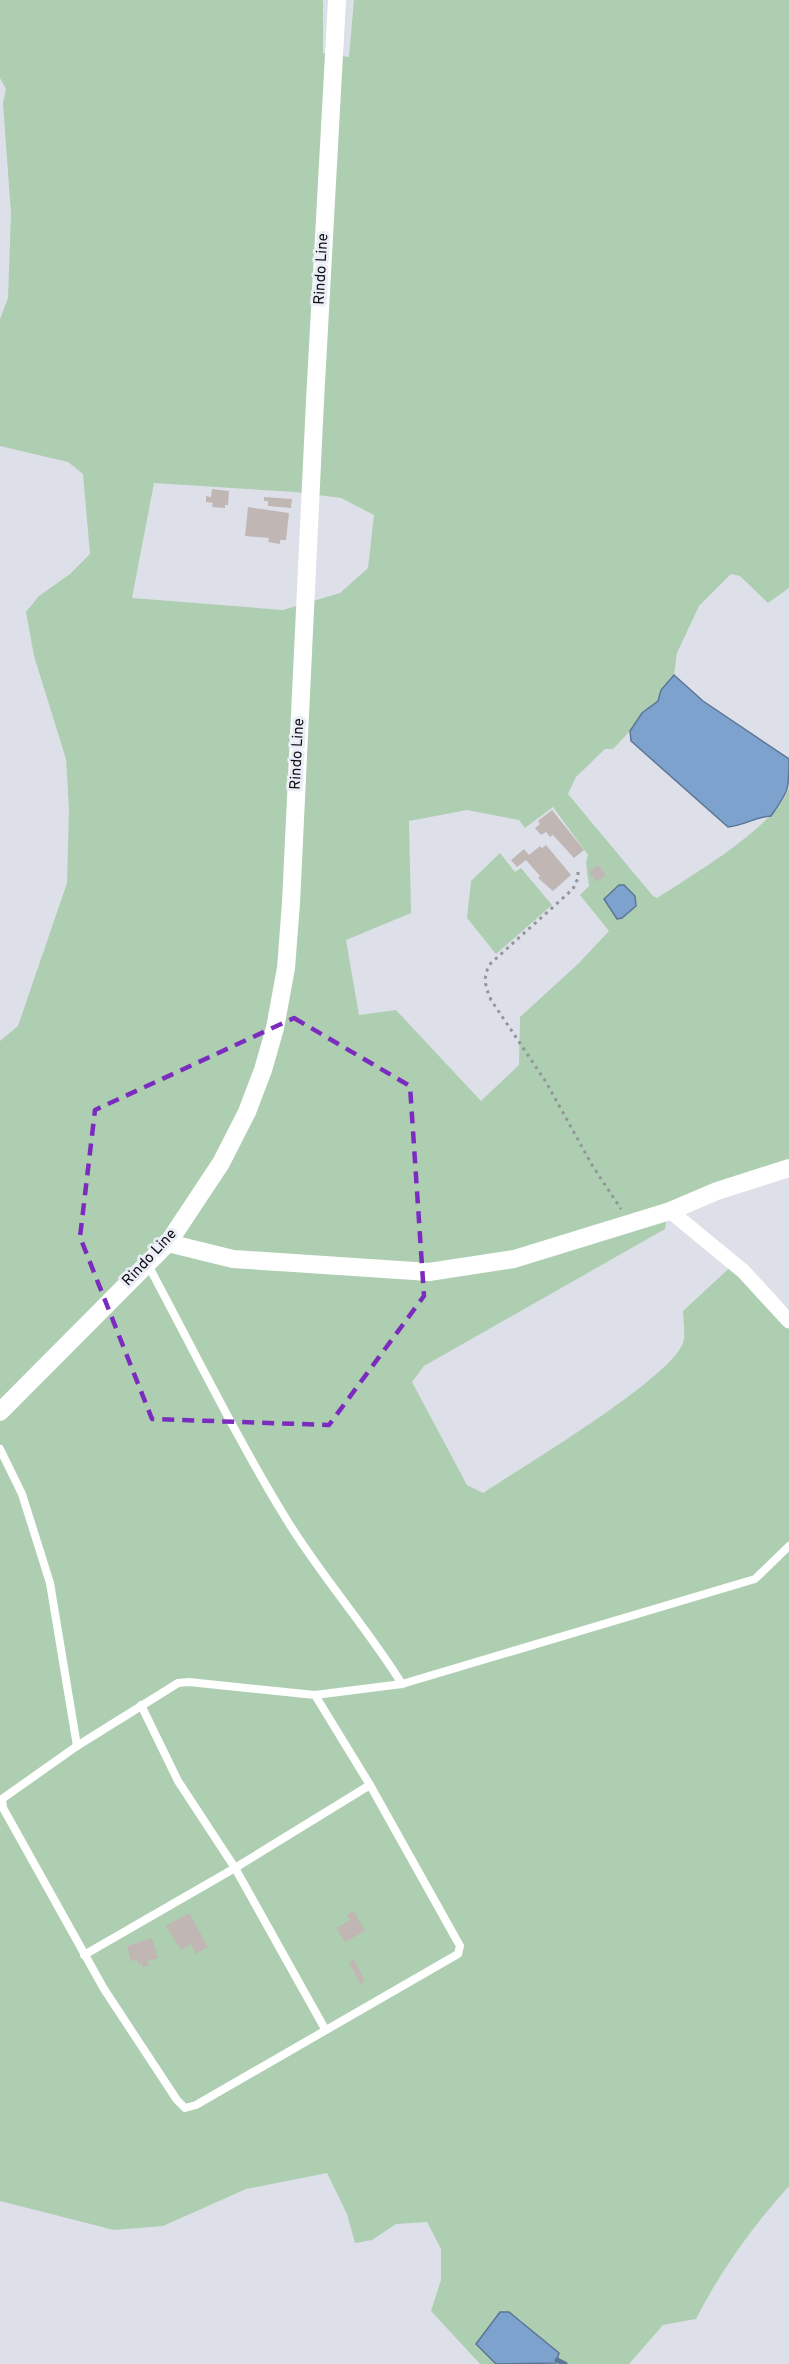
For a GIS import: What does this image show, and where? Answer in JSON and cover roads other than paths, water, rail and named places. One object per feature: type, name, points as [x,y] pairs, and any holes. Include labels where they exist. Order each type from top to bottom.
[{"type":"street","name":"Rindo Line","points":[[0,1412],[168,1243],[221,1163],[247,1112],[263,1070],[275,1028],[286,968],[291,903],[337,0]]},
{"type":"street","points":[[168,1243],[233,1258],[429,1272],[514,1259],[670,1211],[717,1191],[789,1168]]},
{"type":"street","points":[[670,1211],[743,1272],[789,1321]]},
{"type":"lane","points":[[147,1264],[226,1416],[285,1517],[310,1557],[384,1655],[402,1684]]},
{"type":"lane","points":[[0,1449],[22,1494],[50,1583],[77,1746]]},
{"type":"lane","points":[[315,1695],[370,1785],[460,1946],[458,1954],[195,2105],[185,2108],[171,2091],[104,1989],[3,1808],[2,1799],[77,1746],[178,1683],[189,1682],[315,1695],[402,1684],[755,1580],[789,1546]]},
{"type":"lane","points":[[141,1705],[178,1781],[235,1868],[325,2030]]},
{"type":"lane","points":[[84,1955],[235,1868],[370,1785]]},
{"type":"water","points":[[674,675],[703,701],[789,759],[787,790],[771,816],[728,827],[631,741],[630,731],[642,713],[658,701],[661,690]]},
{"type":"water","points":[[619,885],[624,885],[635,896],[636,906],[622,918],[617,919],[604,899]]},
{"type":"water","points":[[500,2312],[509,2312],[559,2353],[556,2363],[496,2364],[476,2344]]},
{"type":"waterway","points":[[557,2360],[565,2364]]}]
